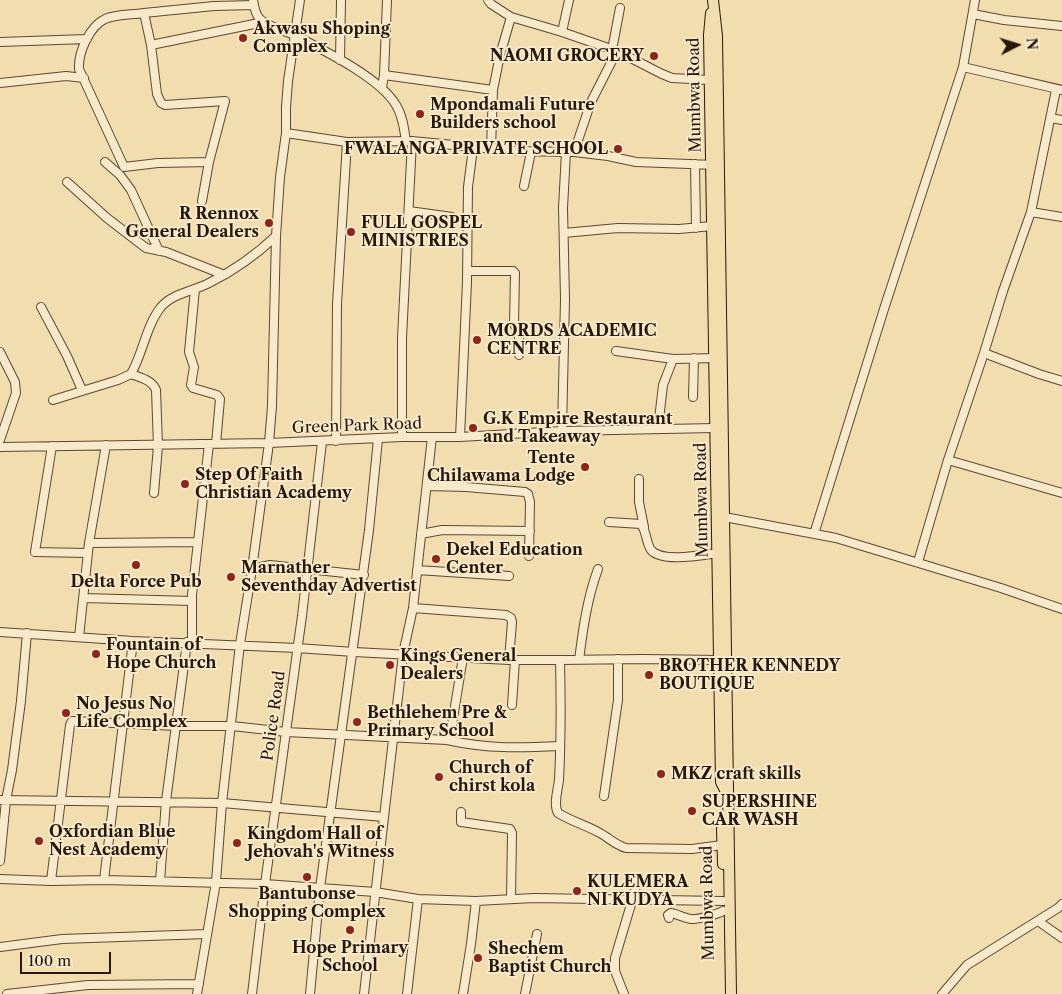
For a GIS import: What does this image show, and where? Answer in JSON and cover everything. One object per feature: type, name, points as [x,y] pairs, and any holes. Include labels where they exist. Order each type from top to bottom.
[{"type":"main road","name":"Mumbwa Road","points":[[713,2],[709,28],[709,80],[715,165],[712,226],[718,358],[716,428],[721,516],[718,553],[722,586],[720,660],[722,782],[727,794],[722,829],[725,994]]},
{"type":"main road","name":"Mumbwa Road","points":[[713,2],[717,29],[715,165],[731,994]]},
{"type":"street","points":[[198,994],[216,882],[222,803],[240,644],[269,443],[272,406],[276,236],[280,177],[286,134],[286,106],[300,0]]},
{"type":"street","points":[[340,60],[341,0]]},
{"type":"street","points":[[382,87],[387,0]]},
{"type":"street","points":[[488,0],[491,4],[512,17],[562,32],[614,51],[672,78],[709,80]]},
{"type":"street","points":[[562,32],[570,0]]},
{"type":"street","points":[[814,534],[884,309],[963,67],[975,0]]},
{"type":"street","points":[[146,214],[79,69],[79,61],[87,39],[99,23],[105,19],[144,13],[254,2],[259,19],[296,36],[340,60],[382,87],[396,105],[402,117],[409,141],[409,211],[402,338],[402,437]]},
{"type":"street","points":[[574,152],[590,102],[614,51],[620,8]]},
{"type":"street","points":[[144,13],[151,44],[157,94],[161,103],[165,105],[225,101],[210,152],[202,201]]},
{"type":"street","points":[[973,14],[1004,20],[1062,26]]},
{"type":"street","points":[[491,150],[493,90],[500,55],[512,17]]},
{"type":"street","points":[[151,44],[264,22]]},
{"type":"street","points":[[0,42],[87,39]]},
{"type":"street","points":[[918,562],[948,460],[1003,290],[1031,212],[1042,156],[1059,90],[963,67]]},
{"type":"street","points":[[384,74],[493,90]]},
{"type":"street","points":[[0,83],[66,76],[84,78]]},
{"type":"street","points":[[1051,118],[1062,120]]},
{"type":"street","points":[[286,134],[347,142],[409,141],[491,150],[574,152],[636,162],[715,165]]},
{"type":"street","points":[[336,441],[337,304],[347,142]]},
{"type":"street","points":[[460,437],[467,271],[468,187],[473,148]]},
{"type":"street","points":[[524,186],[531,152]]},
{"type":"street","points":[[562,431],[565,299],[563,208],[566,152]]},
{"type":"street","points":[[105,162],[120,175],[131,190],[159,251]]},
{"type":"street","points":[[124,167],[158,163],[209,162]]},
{"type":"street","points":[[695,164],[696,228]]},
{"type":"street","points":[[67,182],[107,218],[146,248],[222,274]]},
{"type":"street","points":[[409,211],[452,217]]},
{"type":"street","points":[[1031,212],[1062,217]]},
{"type":"street","points":[[564,233],[618,228],[696,228],[712,226]]},
{"type":"street","points":[[53,400],[118,380],[131,374],[142,345],[161,308],[175,296],[209,283],[263,248],[276,236]]},
{"type":"street","points":[[467,271],[515,272],[514,324],[519,332],[519,355]]},
{"type":"street","points":[[160,881],[166,801],[189,642],[197,542],[220,399],[217,395],[193,388],[191,385],[194,367],[189,352],[195,288]]},
{"type":"street","points":[[41,307],[67,356],[82,390]]},
{"type":"street","points":[[616,351],[673,359],[718,358]]},
{"type":"street","points":[[0,352],[14,382],[16,393],[0,440]]},
{"type":"street","points":[[984,353],[1062,381]]},
{"type":"street","points":[[693,397],[694,358]]},
{"type":"street","points":[[658,428],[663,385],[673,359]]},
{"type":"street","points":[[131,374],[154,384],[156,390],[158,446],[154,493]]},
{"type":"street","name":"Green Park Road","points":[[0,447],[322,442],[562,431],[716,428]]},
{"type":"street","points":[[364,994],[403,654],[412,608],[432,437]]},
{"type":"street","points":[[310,994],[320,888],[364,575],[378,439]]},
{"type":"street","name":"Police Road","points":[[252,994],[322,442]]},
{"type":"street","points":[[79,637],[89,543],[106,445]]},
{"type":"street","points":[[52,446],[35,552],[88,553]]},
{"type":"street","points":[[948,460],[1062,493]]},
{"type":"street","points":[[638,479],[639,502],[650,549],[658,555],[667,557],[718,553]]},
{"type":"street","points":[[427,486],[466,487],[525,492],[528,494],[530,502],[529,556]]},
{"type":"street","points":[[721,516],[836,538],[1002,588],[1062,609]]},
{"type":"street","points":[[609,522],[639,523],[644,527]]},
{"type":"street","points":[[421,534],[442,530],[530,531]]},
{"type":"street","points":[[89,543],[197,542]]},
{"type":"street","points":[[252,569],[270,565],[364,575]]},
{"type":"street","points":[[580,660],[585,616],[591,588],[598,569]]},
{"type":"street","points":[[417,570],[509,576]]},
{"type":"street","points":[[84,598],[192,601]]},
{"type":"street","points":[[412,608],[506,615],[511,618],[512,705]]},
{"type":"street","points":[[0,632],[512,660],[720,660]]},
{"type":"street","points":[[0,861],[3,800],[12,770],[27,633]]},
{"type":"street","points":[[104,880],[124,722],[132,640]]},
{"type":"street","points":[[447,740],[451,731],[463,657]]},
{"type":"street","points":[[604,796],[616,720],[618,659]]},
{"type":"street","points":[[560,660],[560,746],[556,805],[558,814],[572,822],[598,832],[626,848],[692,849],[722,844]]},
{"type":"street","points":[[51,882],[72,721],[177,726],[232,726],[286,732],[447,740],[474,746],[496,748],[560,746]]},
{"type":"street","points":[[3,800],[114,800],[222,803],[384,817]]},
{"type":"street","points":[[461,812],[461,822],[510,829],[512,833],[511,899]]},
{"type":"street","points":[[0,879],[51,882],[104,880],[216,882],[375,892],[418,899],[534,898],[633,900],[723,906]]},
{"type":"street","points":[[624,994],[615,971],[615,958],[633,900],[636,883]]},
{"type":"street","points":[[407,994],[418,899]]},
{"type":"street","points":[[463,994],[476,900]]},
{"type":"street","points":[[944,993],[967,965],[1062,904]]},
{"type":"street","points":[[669,918],[668,915],[670,913],[691,919],[708,915],[714,916],[723,906]]},
{"type":"street","points":[[1038,921],[1062,938]]},
{"type":"street","points":[[0,947],[62,939],[207,934]]},
{"type":"street","points":[[525,994],[537,934]]},
{"type":"street","points":[[7,994],[88,986],[199,984]]},
{"type":"place","name":"Akwasu Shoping Complex","points":[[243,38]]},
{"type":"place","name":"NAOMI GROCERY","points":[[654,56]]},
{"type":"place","name":"Mpondamali Future Builders school","points":[[420,114]]},
{"type":"place","name":"FWALANGA PRIVATE SCHOOL","points":[[618,149]]},
{"type":"place","name":"R Rennox General Dealers","points":[[269,223]]},
{"type":"place","name":"FULL GOSPEL MINISTRIES","points":[[351,232]]},
{"type":"place","name":"MORDS ACADEMIC CENTRE","points":[[477,340]]},
{"type":"place","name":"G.K Empire Restaurant and Takeaway","points":[[473,428]]},
{"type":"place","name":"Tente Chilawama Lodge","points":[[585,467]]},
{"type":"place","name":"Step Of Faith Christian Academy","points":[[185,484]]},
{"type":"place","name":"Dekel Education Center","points":[[436,559]]},
{"type":"place","name":"Delta Force Pub","points":[[136,565]]},
{"type":"place","name":"Marnather Seventhday Advertist","points":[[231,577]]},
{"type":"place","name":"Fountain of Hope Church","points":[[96,654]]},
{"type":"place","name":"Kings General Dealers","points":[[390,665]]},
{"type":"place","name":"BROTHER KENNEDY BOUTIQUE","points":[[649,675]]},
{"type":"place","name":"No Jesus No Life Complex","points":[[66,713]]},
{"type":"place","name":"Bethlehem Pre & Primary School","points":[[357,722]]},
{"type":"place","name":"MKZ craft skills","points":[[661,774]]},
{"type":"place","name":"Church of chirst kola","points":[[439,777]]},
{"type":"place","name":"SUPERSHINE CAR WASH","points":[[692,811]]},
{"type":"place","name":"Oxfordian Blue Nest Academy","points":[[39,841]]},
{"type":"place","name":"Kingdom Hall of Jehovah's Witness","points":[[237,843]]},
{"type":"place","name":"Bantubonse Shopping Complex","points":[[307,877]]},
{"type":"place","name":"KULEMERA NI KUDYA","points":[[577,891]]},
{"type":"place","name":"Hope Primary School","points":[[350,930]]},
{"type":"place","name":"Shechem Baptist Church","points":[[478,958]]}]
